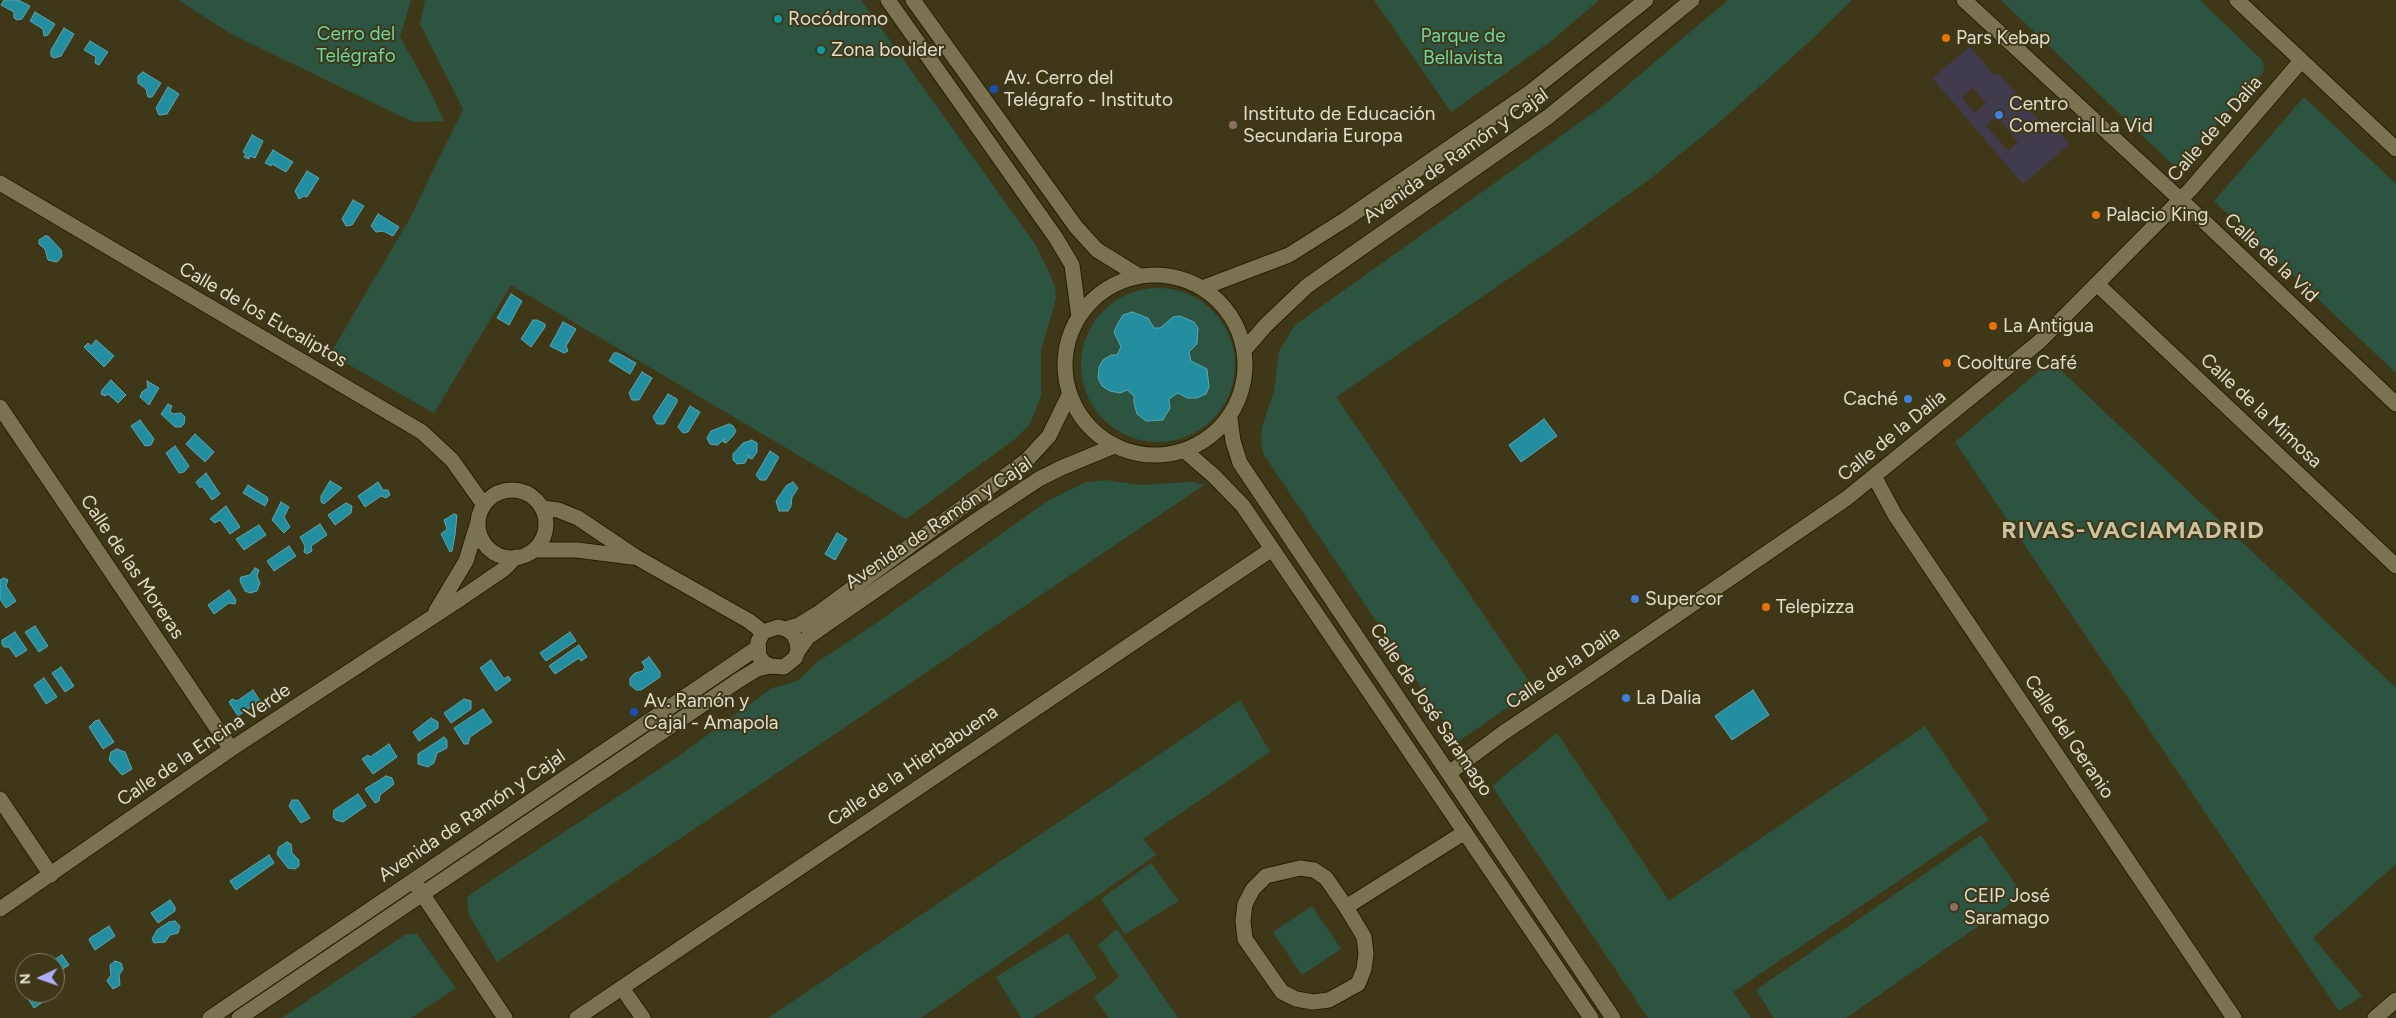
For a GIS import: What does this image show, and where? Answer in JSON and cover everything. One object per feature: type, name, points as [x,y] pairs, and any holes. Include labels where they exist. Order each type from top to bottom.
[{"type":"street","points":[[888,0],[1056,238],[1072,265],[1079,316]]},
{"type":"street","points":[[913,0],[1076,227],[1097,250],[1139,276]]},
{"type":"street","name":"Avenida de Ramón y Cajal","points":[[1202,288],[1289,255],[1346,219],[1529,93],[1646,0]]},
{"type":"street","name":"Avenida de Ramón y Cajal","points":[[1246,348],[1266,325],[1306,286],[1548,116],[1692,0]]},
{"type":"street","name":"Calle de la Vid","points":[[1964,0],[2396,404]]},
{"type":"street","points":[[2237,0],[2396,149]]},
{"type":"street","name":"Calle de la Dalia","points":[[1449,773],[1502,733],[1847,498],[2039,342],[2098,285],[2180,200],[2301,61]]},
{"type":"street","name":"Calle de los Eucaliptos","points":[[0,183],[422,432],[452,460],[484,505]]},
{"type":"street","points":[[1161,275],[1182,279],[1202,288],[1228,312],[1246,348],[1241,394],[1230,419],[1202,443],[1185,451],[1149,456],[1114,446],[1095,433],[1080,416],[1069,395],[1065,375],[1065,355],[1070,335],[1079,316],[1096,297],[1116,284],[1139,276],[1161,275]]},
{"type":"street","name":"Calle de la Mimosa","points":[[2098,285],[2396,566]]},
{"type":"street","name":"Avenida de Ramón y Cajal","points":[[763,632],[778,627],[786,629],[817,614],[1027,460],[1050,436],[1069,395]]},
{"type":"street","name":"Calle de las Moreras","points":[[0,407],[231,749]]},
{"type":"street","name":"Calle de José Saramago","points":[[1230,419],[1233,440],[1240,463],[1613,1018]]},
{"type":"street","name":"Avenida de Ramón y Cajal","points":[[239,1018],[739,680],[757,669],[770,666],[784,667],[795,658],[808,637],[1039,479],[1114,446]]},
{"type":"street","points":[[1185,451],[1214,476],[1243,506],[1591,1018]]},
{"type":"street","name":"Calle del Geranio","points":[[1874,476],[1895,515],[2234,1018]]},
{"type":"street","points":[[534,550],[543,537],[546,522],[542,508],[530,495],[514,490],[502,491],[492,497],[484,505],[478,522],[480,534],[490,548],[505,557],[516,558],[534,550],[577,550],[636,557]]},
{"type":"street","points":[[542,508],[558,510],[578,518],[636,557],[749,621],[763,632],[757,648],[763,662],[770,666]]},
{"type":"street","name":"Calle de la Encina Verde","points":[[432,616],[466,561],[478,522]]},
{"type":"street","name":"Calle de la Hierbabuena","points":[[577,1018],[1272,548]]},
{"type":"street","name":"Calle de la Encina Verde","points":[[0,909],[231,749],[504,569],[516,558]]},
{"type":"street","points":[[786,629],[793,634],[797,642],[798,651]]},
{"type":"street","name":"Avenida de Ramón y Cajal","points":[[210,1018],[757,648]]},
{"type":"street","points":[[0,799],[51,875]]},
{"type":"street","points":[[1346,907],[1465,832]]},
{"type":"street","points":[[1300,868],[1314,870],[1326,878],[1346,907],[1364,937],[1366,954],[1364,969],[1358,984],[1329,1000],[1313,1002],[1296,999],[1282,992],[1245,939],[1243,921],[1245,904],[1253,889],[1266,876],[1283,870],[1300,868]]},
{"type":"street","points":[[412,880],[505,1018]]},
{"type":"street","points":[[622,988],[642,1018]]},
{"type":"street","points":[[2375,1018],[2396,1000]]},
{"type":"shaded area","name":"Centro Comercial La Vid","points":[[1970,47],[1995,76],[1999,74],[2047,130],[2053,125],[2070,144],[2023,184],[1932,78]],"holes":[[[1973,88],[1986,103],[1975,113],[1962,98]],[[1996,116],[2018,142],[2008,151],[1986,126]]]},
{"type":"green space","name":"Cerro del Telégrafo","points":[[178,0],[411,0],[400,37],[429,89],[444,121],[413,122],[233,35]]},
{"type":"green space","points":[[425,0],[861,0],[1035,244],[1055,287],[1056,299],[1041,350],[1041,396],[1030,424],[1015,439],[906,519],[511,285],[434,413],[330,354],[409,220],[463,109],[420,24]]},
{"type":"green space","name":"Parque de Bellavista","points":[[1374,0],[1599,0],[1550,42],[1451,112]]},
{"type":"green space","points":[[1728,0],[1852,0],[1809,42],[1723,119],[1650,179],[1562,242],[1336,397],[1534,689],[1458,742],[1264,455],[1261,443],[1262,427],[1274,391],[1279,351],[1295,325],[1603,106]]},
{"type":"green space","points":[[2001,0],[2200,0],[2262,60],[2263,72],[2183,163],[2178,165],[2172,164]]},
{"type":"green space","points":[[2304,97],[2396,184],[2396,373],[2214,201]]},
{"type":"green space","points":[[1158,288],[1187,294],[1201,301],[1212,311],[1222,322],[1229,336],[1235,365],[1229,394],[1222,408],[1212,419],[1201,429],[1187,436],[1158,442],[1129,436],[1115,429],[1104,419],[1094,408],[1087,394],[1081,365],[1087,336],[1094,322],[1104,311],[1115,301],[1129,294]]},
{"type":"green space","points":[[2051,361],[2396,688],[2396,864],[2313,938],[2362,996],[2339,1011],[1955,442]]},
{"type":"green space","points":[[1106,480],[1140,485],[1192,482],[1204,485],[497,962],[469,915],[467,898],[474,892],[676,758],[772,688],[798,681],[816,663],[878,622],[1049,500],[1086,482]]},
{"type":"green space","points":[[1240,700],[1270,752],[1143,839],[1156,855],[921,1018],[768,1018]]},
{"type":"green space","points":[[1925,726],[1989,820],[1733,992],[1751,1018],[1648,1018],[1492,786],[1557,733],[1669,901]]},
{"type":"green space","points":[[1981,835],[2023,895],[1846,1018],[1774,1018],[1756,990]]},
{"type":"green space","points":[[1151,863],[1179,901],[1125,934],[1101,899]]},
{"type":"green space","points":[[1312,906],[1341,949],[1302,975],[1273,932]]},
{"type":"green space","points":[[1117,929],[1178,1018],[1109,1018],[1094,997],[1119,977],[1098,945]]},
{"type":"green space","points":[[1068,933],[1097,978],[1033,1018],[1021,1018],[996,977]]},
{"type":"green space","points":[[406,934],[417,934],[456,988],[411,1018],[282,1018]]},
{"type":"water","points":[[4,0],[18,0],[30,6],[22,19],[17,20],[14,18],[14,12],[1,5]]},
{"type":"water","points":[[35,12],[55,24],[48,35],[44,36],[43,29],[30,21]]},
{"type":"water","points":[[64,28],[74,34],[61,56],[54,58],[51,56],[51,50]]},
{"type":"water","points":[[90,41],[108,52],[99,65],[95,63],[96,57],[84,50]]},
{"type":"water","points":[[143,72],[161,83],[152,97],[148,97],[146,89],[138,83],[138,76]]},
{"type":"water","points":[[168,87],[179,94],[167,114],[159,115],[156,108]]},
{"type":"water","points":[[252,135],[263,141],[255,158],[250,156],[249,159],[244,157],[246,154],[243,152]]},
{"type":"water","points":[[273,150],[293,162],[286,172],[272,164],[271,166],[265,163]]},
{"type":"water","points":[[307,171],[319,178],[307,197],[304,196],[299,199],[295,191]]},
{"type":"water","points":[[353,200],[364,206],[352,225],[346,226],[342,219]]},
{"type":"water","points":[[378,214],[399,227],[393,236],[383,231],[376,232],[371,226]]},
{"type":"water","points":[[48,236],[61,250],[62,256],[57,262],[48,260],[45,249],[39,244],[39,240]]},
{"type":"water","points":[[511,294],[522,301],[509,325],[497,318]]},
{"type":"water","points":[[1132,312],[1148,318],[1154,328],[1160,328],[1173,317],[1180,316],[1194,322],[1198,328],[1197,344],[1189,352],[1191,361],[1207,369],[1209,387],[1206,394],[1197,398],[1187,398],[1178,393],[1169,399],[1170,408],[1163,420],[1146,421],[1137,414],[1134,396],[1127,390],[1120,393],[1110,391],[1102,386],[1098,378],[1099,367],[1103,360],[1111,355],[1117,355],[1121,347],[1114,332],[1117,325],[1123,315]]},
{"type":"water","points":[[533,320],[545,324],[545,327],[531,347],[521,339]]},
{"type":"water","points":[[563,322],[576,329],[566,346],[568,351],[564,353],[550,346]]},
{"type":"water","points":[[96,340],[114,356],[104,367],[84,347],[88,343],[91,346]]},
{"type":"water","points":[[614,353],[618,353],[636,363],[630,374],[609,361]]},
{"type":"water","points":[[642,372],[652,378],[639,400],[632,400],[629,393]]},
{"type":"water","points":[[111,380],[126,395],[118,403],[108,394],[105,396],[101,394],[102,390]]},
{"type":"water","points":[[147,381],[159,388],[149,405],[140,397],[142,392],[148,388]]},
{"type":"water","points":[[668,394],[677,399],[677,402],[664,424],[657,424],[653,417]]},
{"type":"water","points":[[168,404],[172,406],[170,411],[173,414],[181,413],[185,417],[184,424],[181,427],[175,427],[161,414]]},
{"type":"water","points":[[690,406],[700,412],[688,432],[683,433],[678,427]]},
{"type":"water","points":[[1544,419],[1557,436],[1521,462],[1509,445]]},
{"type":"water","points":[[140,420],[154,439],[151,445],[145,446],[131,426]]},
{"type":"water","points":[[729,424],[736,431],[733,436],[726,443],[723,442],[725,438],[718,445],[710,444],[707,438],[711,431]]},
{"type":"water","points":[[195,434],[214,452],[205,462],[186,444]]},
{"type":"water","points":[[752,440],[757,443],[757,452],[752,459],[749,458],[749,455],[745,463],[737,464],[733,460],[733,454],[743,443]]},
{"type":"water","points":[[175,446],[189,466],[184,472],[179,473],[166,453]]},
{"type":"water","points":[[770,451],[779,457],[766,480],[760,480],[756,475]]},
{"type":"water","points":[[206,473],[220,494],[212,500],[202,486],[200,488],[196,482]]},
{"type":"water","points":[[330,481],[342,488],[324,504],[321,502],[321,496]]},
{"type":"water","points":[[378,482],[383,490],[388,490],[390,495],[386,498],[381,496],[365,507],[358,496]]},
{"type":"water","points":[[793,482],[798,488],[792,497],[791,506],[788,511],[779,511],[776,501],[786,486]]},
{"type":"water","points":[[248,485],[267,497],[268,500],[265,506],[243,493]]},
{"type":"water","points":[[281,502],[289,507],[284,517],[290,527],[284,533],[272,520]]},
{"type":"water","points":[[346,503],[352,506],[351,513],[335,525],[328,515]]},
{"type":"water","points":[[226,506],[240,527],[230,534],[220,520],[215,523],[210,519]]},
{"type":"water","points":[[454,514],[457,515],[455,535],[452,551],[450,552],[441,534],[447,529],[444,520]]},
{"type":"water","points":[[320,524],[327,535],[311,546],[312,551],[307,554],[304,552],[305,546],[300,537]]},
{"type":"water","points":[[259,525],[266,535],[244,550],[236,539]]},
{"type":"water","points":[[837,533],[847,539],[835,560],[825,554]]},
{"type":"water","points":[[289,546],[296,556],[274,571],[267,561]]},
{"type":"water","points":[[255,568],[259,570],[257,576],[260,583],[257,591],[250,593],[245,591],[240,581],[241,577],[250,575]]},
{"type":"water","points":[[4,578],[8,580],[6,586],[16,601],[6,608],[0,599],[0,580]]},
{"type":"water","points":[[229,590],[236,600],[235,604],[229,603],[214,614],[208,605]]},
{"type":"water","points":[[35,626],[48,646],[39,652],[25,632]]},
{"type":"water","points":[[15,632],[27,650],[16,657],[9,647],[4,647],[2,644],[2,640]]},
{"type":"water","points":[[570,632],[576,641],[546,661],[540,653]]},
{"type":"water","points":[[579,645],[587,657],[581,661],[579,658],[555,674],[549,666]]},
{"type":"water","points":[[649,657],[660,672],[660,677],[641,690],[636,690],[630,685],[630,678],[635,673],[643,671],[645,667],[642,662]]},
{"type":"water","points":[[491,660],[504,679],[508,676],[511,680],[496,691],[480,668]]},
{"type":"water","points":[[61,667],[74,686],[65,692],[52,673]]},
{"type":"water","points":[[44,678],[57,697],[46,704],[34,685]]},
{"type":"water","points":[[253,690],[260,701],[238,716],[229,702],[232,699],[237,701]]},
{"type":"water","points":[[1753,690],[1769,715],[1732,740],[1715,716]]},
{"type":"water","points":[[464,699],[471,701],[471,709],[451,723],[444,713]]},
{"type":"water","points":[[483,709],[492,722],[470,737],[468,744],[464,744],[454,728]]},
{"type":"water","points":[[431,718],[438,722],[438,728],[419,741],[413,732]]},
{"type":"water","points":[[99,720],[114,742],[103,749],[89,727]]},
{"type":"water","points":[[444,737],[447,740],[447,748],[437,753],[434,763],[428,767],[418,764],[418,754]]},
{"type":"water","points":[[389,744],[397,757],[373,774],[362,759],[368,755],[370,757]]},
{"type":"water","points":[[117,749],[125,752],[132,769],[122,775],[109,760],[111,752]]},
{"type":"water","points":[[386,776],[392,778],[394,784],[380,795],[379,801],[375,803],[365,789]]},
{"type":"water","points":[[358,794],[366,806],[343,822],[336,820],[333,817],[334,810]]},
{"type":"water","points":[[292,800],[298,800],[310,818],[301,823],[289,806]]},
{"type":"water","points":[[287,842],[291,844],[292,853],[299,860],[299,866],[295,869],[288,868],[277,854],[279,847]]},
{"type":"water","points":[[269,855],[274,863],[236,890],[230,881]]},
{"type":"water","points":[[170,900],[175,907],[175,911],[158,923],[151,913]]},
{"type":"water","points":[[175,921],[180,926],[178,933],[170,935],[165,942],[154,943],[152,939],[157,930],[169,922]]},
{"type":"water","points":[[109,926],[115,936],[95,950],[89,940],[90,938]]},
{"type":"water","points":[[65,959],[69,965],[65,968]]},
{"type":"water","points":[[115,961],[121,963],[123,969],[119,975],[120,985],[113,989],[107,981],[111,975],[110,965]]},
{"type":"water","points":[[31,1003],[41,1003],[34,1008]]},
{"type":"place","name":"Rocódromo","points":[[778,19]]},
{"type":"place","name":"Pars Kebap","points":[[1946,38]]},
{"type":"place","name":"Zona boulder","points":[[821,50]]},
{"type":"place","name":"Av. Cerro del Telégrafo - Instituto","points":[[994,89]]},
{"type":"place","name":"Centro Comercial La Vid","points":[[1999,115]]},
{"type":"place","name":"Instituto de Educación Secundaria Europa","points":[[1233,125]]},
{"type":"place","name":"Palacio King","points":[[2096,215]]},
{"type":"place","name":"La Antigua","points":[[1993,326]]},
{"type":"place","name":"Coolture Café","points":[[1947,363]]},
{"type":"place","name":"Caché","points":[[1908,399]]},
{"type":"place","name":"Supercor","points":[[1635,599]]},
{"type":"place","name":"Telepizza","points":[[1766,607]]},
{"type":"place","name":"La Dalia","points":[[1626,698]]},
{"type":"place","name":"Av. Ramón y Cajal - Amapola","points":[[634,712]]},
{"type":"place","name":"CEIP José Saramago","points":[[1954,907]]},
{"type":"district","name":"RIVAS-VACIAMADRID","points":[[2133,531]]}]
